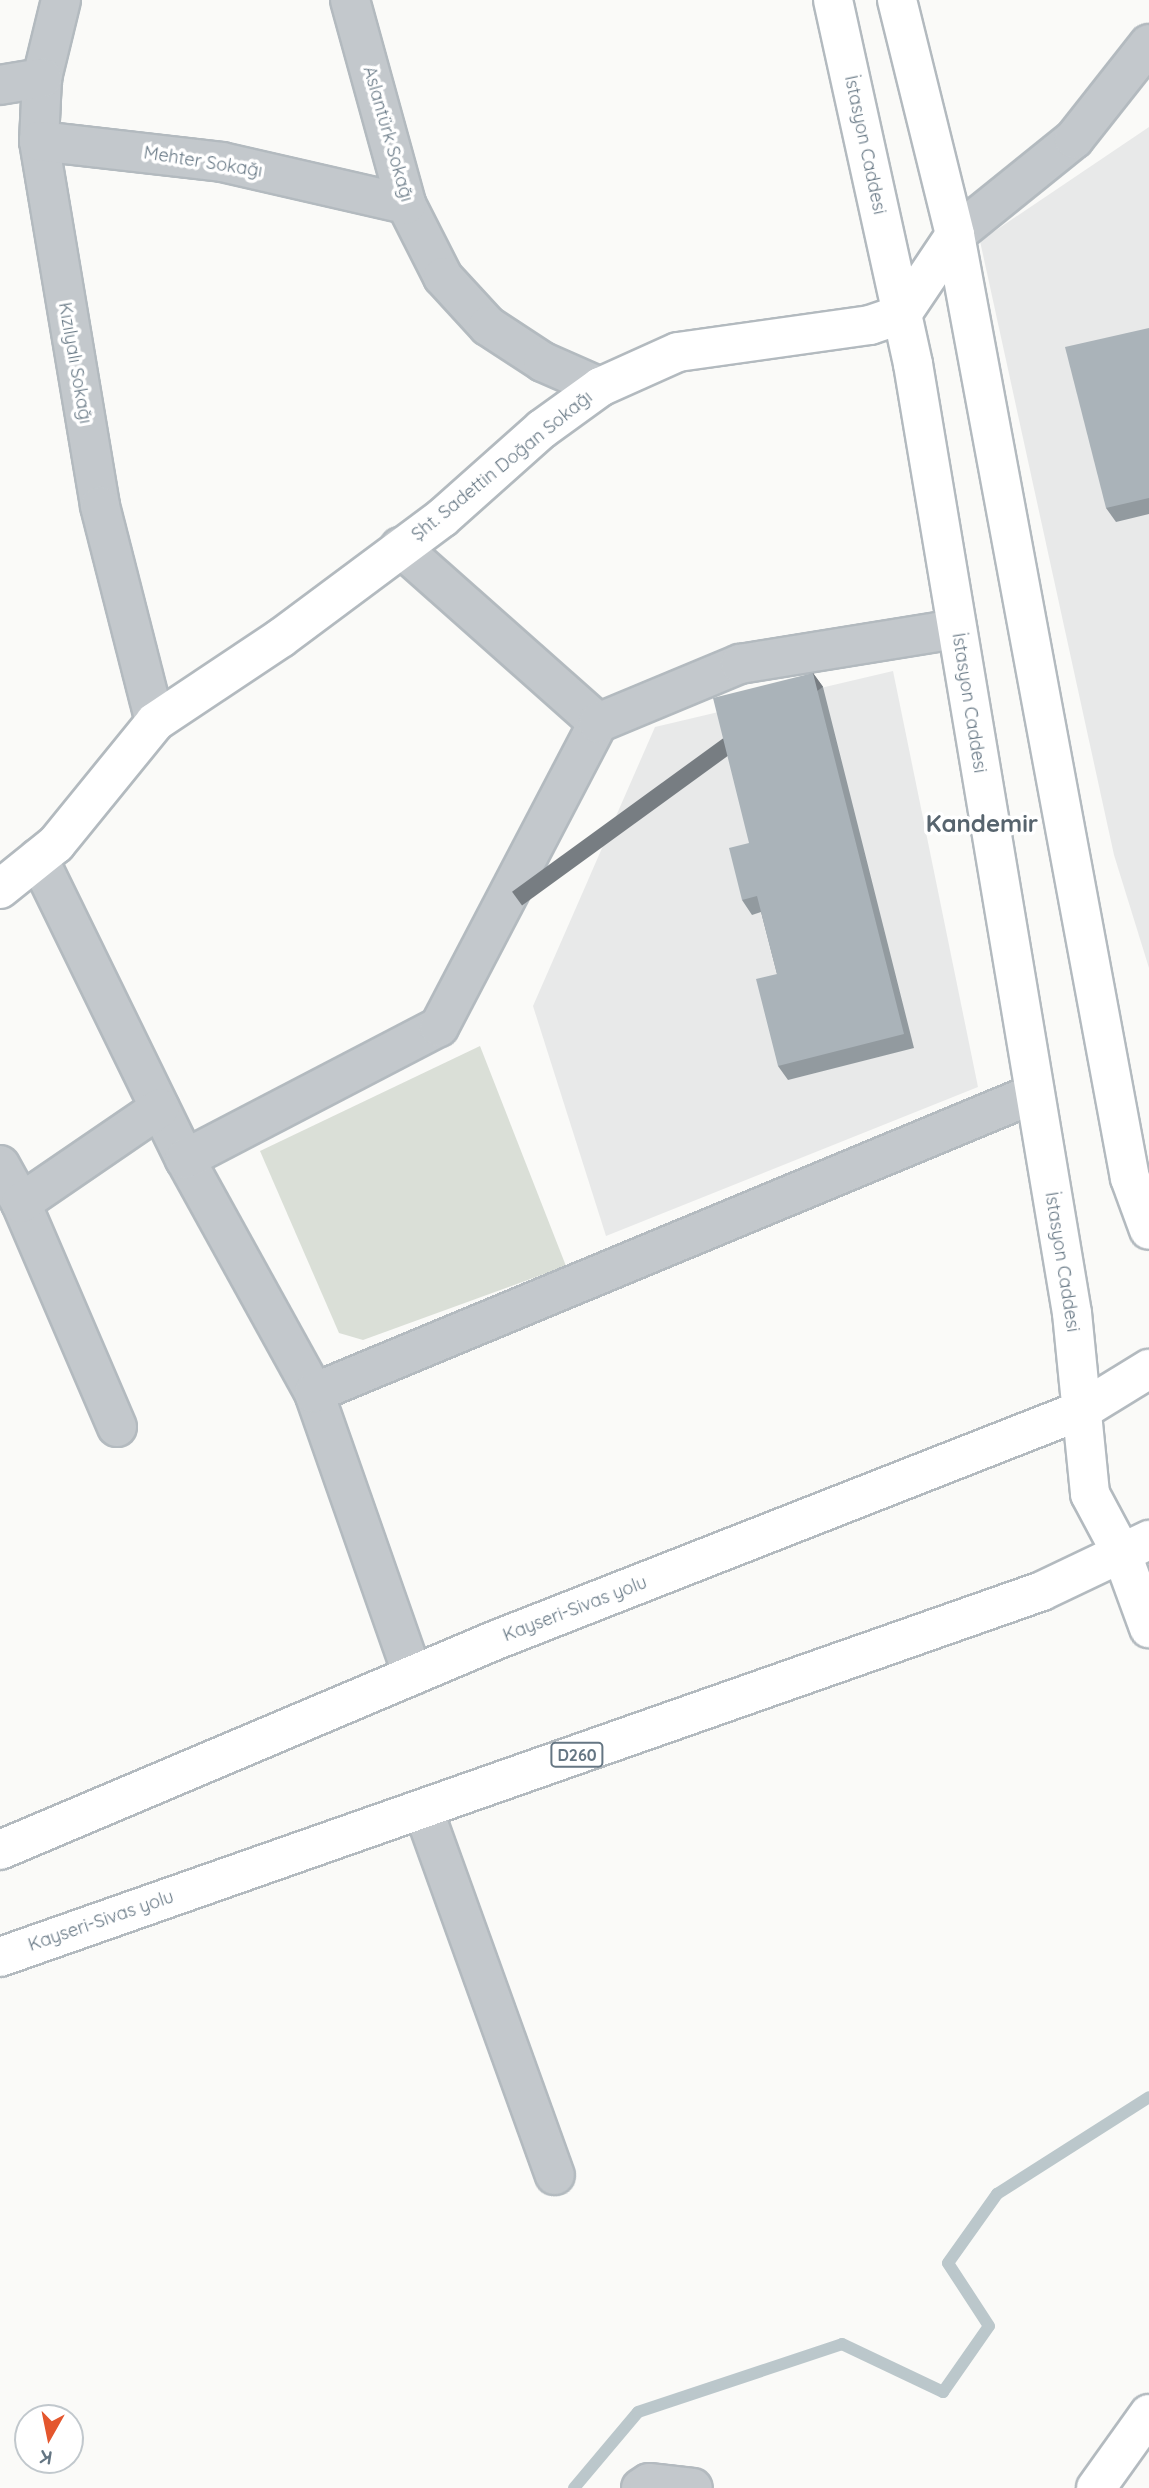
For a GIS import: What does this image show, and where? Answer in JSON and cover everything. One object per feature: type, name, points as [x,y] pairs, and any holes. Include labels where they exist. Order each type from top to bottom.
[{"type":"main road","name":"İstasyon Caddesi","points":[[833,0],[902,314],[957,629],[1033,1094],[1072,1312],[1090,1494],[1135,1547],[1149,1628]]},
{"type":"main road","points":[[897,0],[955,234],[1129,1178],[1149,1230]]},
{"type":"main road","points":[[902,314],[955,234]]},
{"type":"main road","name":"Şht. Sadettin Doğan Sokağı","points":[[0,889],[56,844],[155,722],[281,638],[442,518],[542,429],[600,387],[678,352],[870,325],[902,314]]},
{"type":"main road","name":"Kayseri-Sivas yolu","points":[[0,1850],[413,1675],[1082,1409],[1149,1369]]},
{"type":"main road","name":"Kayseri-Sivas yolu","points":[[0,1957],[1042,1591],[1135,1547]]},
{"type":"main road","points":[[1096,2488],[1149,2414]]},
{"type":"street","name":"Kızılyalı Sokağı","points":[[61,0],[42,78],[39,141],[100,506],[155,722]]},
{"type":"street","name":"Aslantürk Sokağı","points":[[350,0],[406,204],[443,276],[488,326],[543,362],[600,387]]},
{"type":"street","points":[[955,234],[1074,139],[1149,44]]},
{"type":"street","points":[[0,85],[42,78]]},
{"type":"street","name":"Mehter Sokağı","points":[[39,141],[222,162],[406,204]]},
{"type":"street","points":[[400,547],[598,723]]},
{"type":"street","points":[[185,1159],[439,1027],[598,723],[740,664],[957,629]]},
{"type":"street","points":[[38,858],[185,1159],[314,1393],[413,1675]]},
{"type":"street","points":[[314,1393],[1033,1094]]},
{"type":"street","points":[[20,1203],[160,1108]]},
{"type":"street","points":[[0,1165],[20,1203],[117,1427]]},
{"type":"street","points":[[423,1809],[555,2175]]},
{"type":"street","points":[[641,2488],[649,2483],[693,2488]]},
{"type":"shaded area","points":[[1149,127],[1149,968],[1114,855],[980,241]]},
{"type":"shaded area","points":[[893,671],[978,1087],[606,1236],[533,1006],[655,727]]},
{"type":"shaded area","points":[[480,1046],[566,1266],[363,1340],[339,1333],[260,1151]]},
{"type":"building","points":[[1149,328],[1149,498],[1106,508],[1065,347]]},
{"type":"building","points":[[813,673],[904,1034],[778,1066],[756,979],[777,974],[757,896],[742,900],[729,848],[749,843],[713,698]]},
{"type":"waterway","points":[[574,2488],[638,2412],[842,2344],[943,2392],[989,2326],[948,2263],[997,2194],[1149,2097]]},
{"type":"district","name":"Kandemir","points":[[982,824]]}]
